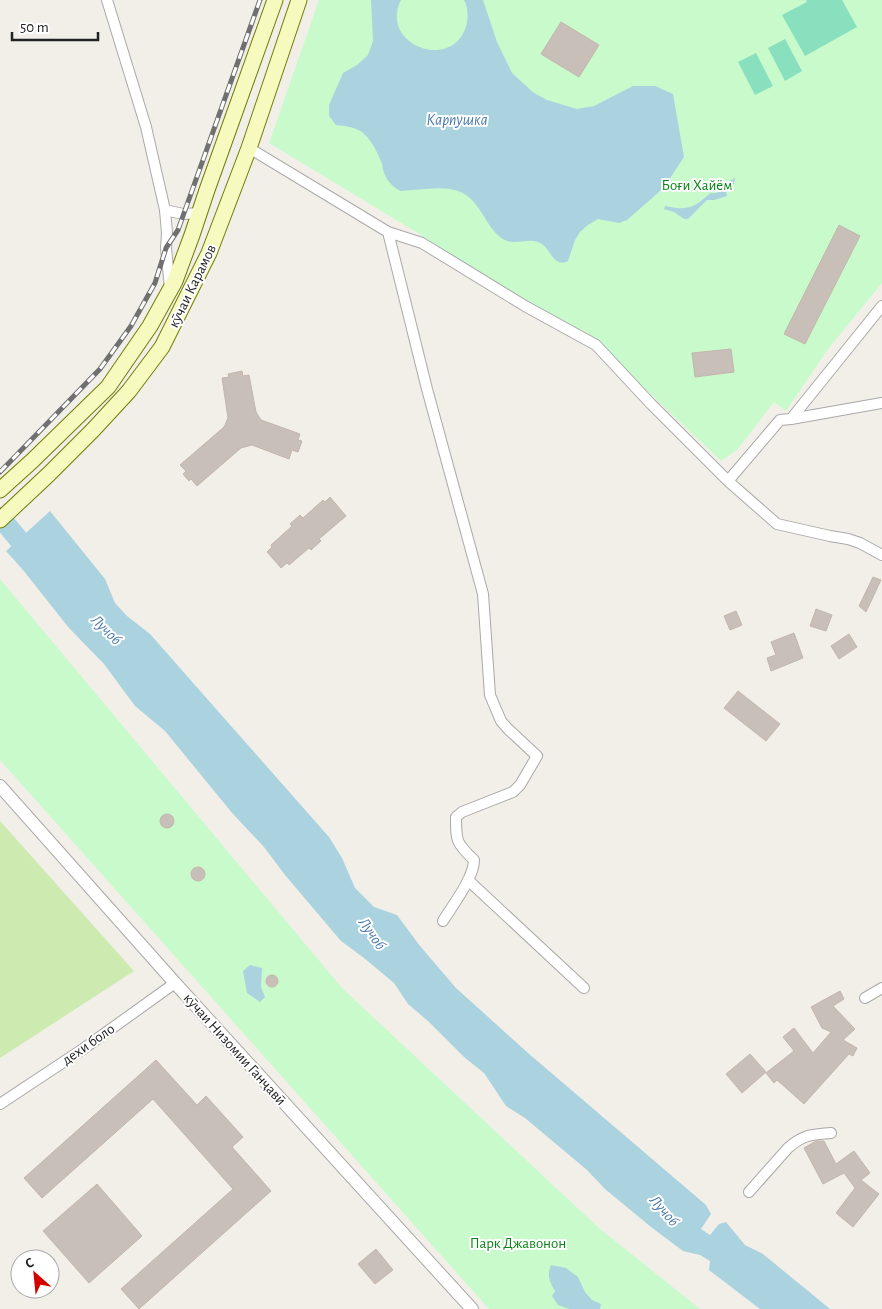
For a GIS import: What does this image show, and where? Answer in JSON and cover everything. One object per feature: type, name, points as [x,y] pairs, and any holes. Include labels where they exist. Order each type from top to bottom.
[{"type":"main road","name":"кӯчаи Карамов","points":[[0,490],[108,387],[150,326],[178,272],[275,0]]},
{"type":"main road","name":"кӯчаи Карамов","points":[[0,520],[93,430],[129,391],[162,347],[209,253],[249,148],[299,0]]},
{"type":"main road","points":[[265,28],[286,37]]},
{"type":"street","points":[[108,0],[146,127],[165,210],[170,289]]},
{"type":"street","points":[[249,148],[388,232],[422,243],[525,306],[596,345],[651,404],[728,481],[777,524],[848,539],[882,555]]},
{"type":"street","points":[[165,210],[183,214],[200,213]]},
{"type":"street","points":[[388,232],[426,389],[483,594],[490,695],[501,721],[537,756],[520,785],[513,792],[462,812],[456,817],[456,839],[462,849],[474,860],[474,865],[468,880],[443,921]]},
{"type":"street","points":[[791,419],[882,306]]},
{"type":"street","points":[[728,481],[780,420],[882,403]]},
{"type":"street","name":"кӯчаи Низомии Ганҷавӣ","points":[[0,786],[175,983],[472,1309]]},
{"type":"street","points":[[468,880],[584,988]]},
{"type":"street","name":"дехи боло","points":[[0,1104],[83,1049],[175,983]]},
{"type":"street","points":[[865,998],[882,988]]},
{"type":"street","points":[[749,1192],[794,1142],[808,1135],[831,1133]]},
{"type":"green space","name":"Боғи Хайём","points":[[319,0],[882,0],[882,283],[828,349],[786,411],[774,402],[737,450],[721,461],[638,382],[603,344],[584,331],[555,321],[421,235],[269,143]]},
{"type":"green space","points":[[806,0],[842,0],[857,27],[805,56],[782,15],[807,2]]},
{"type":"green space","points":[[785,39],[802,71],[785,81],[768,48]]},
{"type":"green space","points":[[756,53],[773,86],[755,95],[738,62]]},
{"type":"green space","name":"Парк Джавонон","points":[[0,579],[342,988],[599,1228],[700,1309],[489,1309],[0,760]]},
{"type":"green space","points":[[0,821],[134,971],[0,1058]]},
{"type":"water","name":"Карпушка","points":[[371,0],[401,0],[397,16],[400,30],[409,40],[421,48],[435,50],[448,47],[460,38],[467,23],[467,11],[464,0],[483,0],[497,42],[512,73],[534,93],[547,100],[577,109],[594,106],[633,86],[655,86],[673,94],[684,157],[658,193],[627,220],[619,223],[598,219],[580,232],[575,240],[568,261],[563,263],[556,260],[538,242],[509,242],[505,240],[493,229],[473,201],[458,191],[441,188],[399,190],[386,177],[376,151],[365,135],[353,128],[336,125],[329,116],[329,105],[343,73],[357,65],[368,55],[373,41]]},
{"type":"water","points":[[735,178],[734,184],[727,188],[727,196],[707,200],[688,219],[684,219],[674,212],[664,209],[665,206],[680,208],[693,206],[711,193],[719,192],[728,182]]},
{"type":"water","points":[[50,511],[105,579],[115,603],[127,616],[150,634],[329,837],[342,858],[355,888],[374,907],[397,915],[420,946],[456,988],[528,1053],[706,1205],[711,1214],[701,1229],[710,1235],[719,1224],[726,1222],[745,1245],[763,1254],[830,1309],[760,1309],[709,1270],[710,1261],[700,1255],[683,1251],[651,1227],[525,1118],[506,1106],[484,1073],[464,1057],[408,1004],[394,983],[341,941],[165,731],[135,706],[104,664],[69,628],[6,551]]},
{"type":"water","points":[[250,965],[262,968],[261,987],[265,997],[260,1002],[247,993],[243,971]]},
{"type":"water","points":[[551,1265],[566,1268],[578,1277],[585,1292],[592,1300],[601,1304],[600,1309],[569,1309],[558,1305],[552,1296],[555,1291],[549,1278]]},
{"type":"building","points":[[561,22],[599,45],[579,77],[541,54]]},
{"type":"building","points":[[839,225],[860,236],[805,344],[784,334]]},
{"type":"building","points":[[731,349],[734,372],[695,377],[692,353]]},
{"type":"building","points":[[242,371],[243,376],[249,375],[256,412],[261,420],[300,434],[298,440],[302,441],[298,452],[292,450],[289,459],[252,445],[241,448],[197,486],[183,474],[186,471],[180,465],[224,427],[228,418],[222,378],[229,377],[228,374]]},
{"type":"building","points":[[330,497],[346,516],[319,539],[321,541],[311,550],[309,548],[289,565],[287,563],[281,568],[267,552],[272,547],[271,545],[292,526],[290,524],[300,515],[303,518],[323,500],[325,502]]},
{"type":"building","points":[[873,577],[881,580],[866,612],[859,606]]},
{"type":"building","points":[[816,609],[832,615],[826,631],[810,626]]},
{"type":"building","points":[[736,611],[742,625],[730,630],[724,616]]},
{"type":"building","points":[[794,633],[803,658],[771,671],[767,658],[776,655],[771,642]]},
{"type":"building","points":[[849,634],[857,647],[839,659],[831,646]]},
{"type":"building","points":[[738,691],[780,724],[766,741],[724,708]]},
{"type":"building","points":[[164,814],[170,814],[174,821],[170,828],[164,828],[160,824],[160,818]]},
{"type":"building","points":[[195,867],[201,867],[205,874],[201,881],[195,881],[191,877],[191,871]]},
{"type":"building","points":[[270,975],[274,975],[278,981],[274,987],[270,987],[266,983],[266,979]]},
{"type":"building","points":[[840,991],[844,999],[833,1006],[855,1029],[843,1040],[857,1048],[853,1056],[849,1054],[804,1104],[777,1080],[774,1083],[766,1073],[794,1051],[783,1037],[794,1028],[813,1053],[831,1032],[822,1028],[811,1007]]},
{"type":"building","points":[[750,1054],[766,1072],[742,1093],[726,1074]]},
{"type":"building","points":[[156,1060],[197,1105],[206,1096],[243,1137],[232,1147],[271,1191],[139,1309],[121,1289],[233,1189],[153,1099],[42,1198],[24,1178]]},
{"type":"building","points":[[816,1141],[824,1141],[836,1164],[854,1151],[870,1173],[861,1180],[879,1194],[853,1227],[836,1213],[855,1188],[844,1173],[823,1184],[804,1148]]},
{"type":"building","points":[[97,1184],[142,1236],[89,1283],[43,1231]]},
{"type":"building","points":[[376,1249],[393,1270],[375,1284],[358,1264]]},
{"type":"waterway","name":"Лучоб","points":[[0,517],[25,547],[37,558]]},
{"type":"railway","points":[[0,472],[100,369],[131,326],[155,283],[166,248],[178,230],[260,0]]}]
